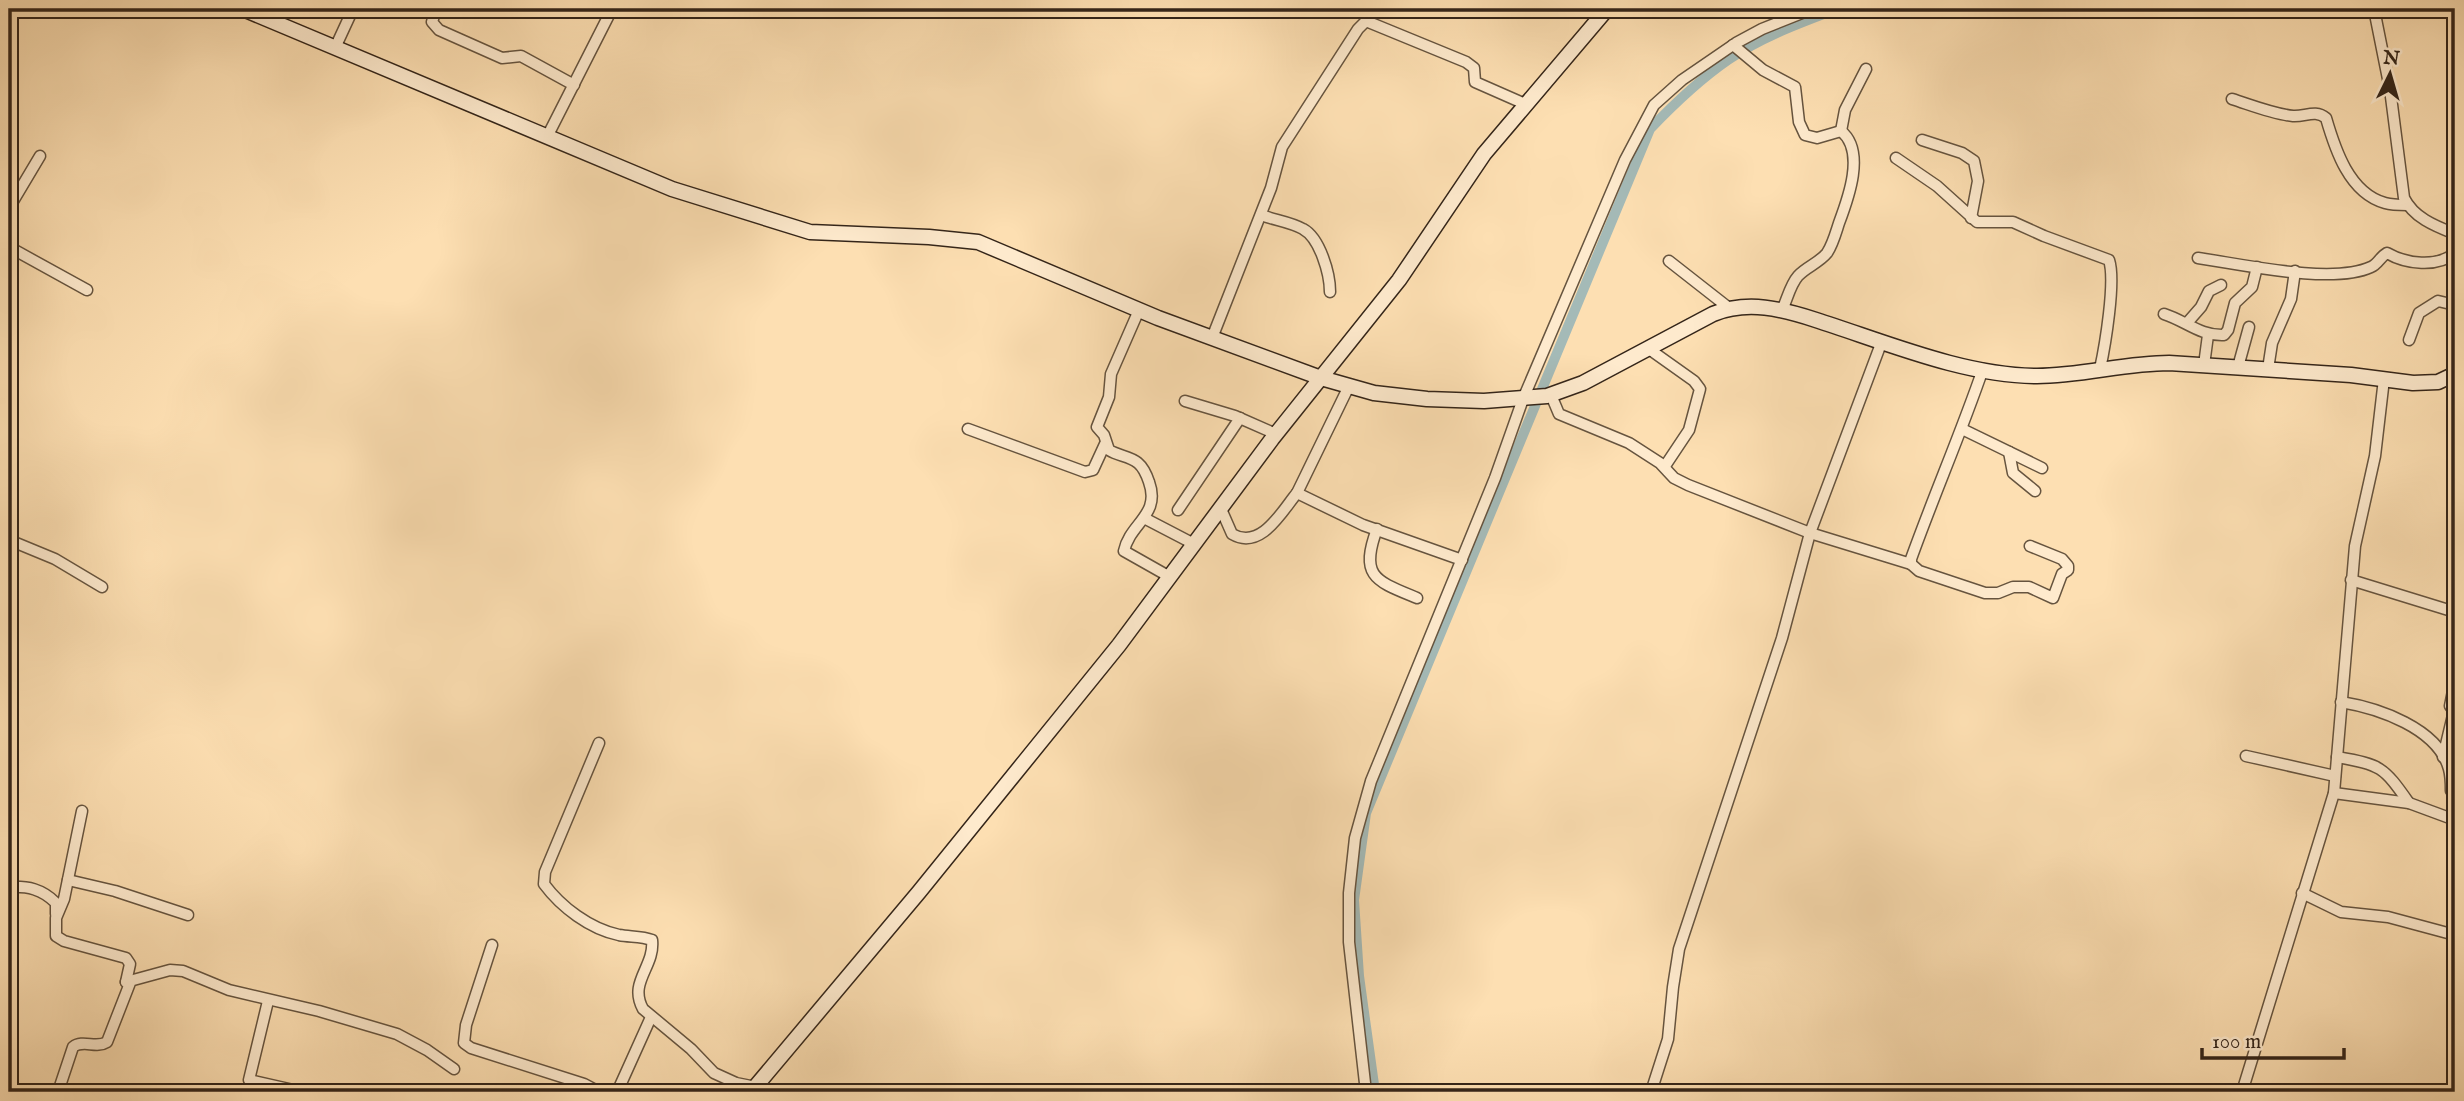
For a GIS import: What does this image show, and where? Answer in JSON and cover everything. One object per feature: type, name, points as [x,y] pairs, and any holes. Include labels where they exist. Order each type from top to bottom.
[{"type":"street","points":[[243,9],[277,15],[335,48],[671,189],[810,232],[978,242],[1212,338],[1321,378],[1374,393],[1427,399],[1549,396],[1583,383],[1713,314],[1729,309],[1760,306],[1782,310],[1941,360],[2034,376],[2055,376],[2148,363],[2268,369],[2425,383],[2438,382],[2455,374]]},
{"type":"street","points":[[335,48],[352,9]]},
{"type":"street","points":[[436,9],[432,22],[439,30],[502,58],[521,56],[574,85]]},
{"type":"street","points":[[547,137],[612,9]]},
{"type":"street","points":[[1361,9],[1366,21],[1466,62],[1474,68],[1475,82],[1525,104]]},
{"type":"street","points":[[599,743],[543,881],[560,904],[596,926],[617,935],[652,940],[648,962],[637,990],[638,1000],[651,1017],[691,1049],[714,1073],[757,1090],[1119,645],[1276,434],[1399,280],[1484,154],[1607,9]]},
{"type":"street","points":[[1366,1092],[1349,942],[1349,893],[1354,838],[1371,781],[1597,225],[1644,121],[1654,105],[1682,80],[1762,29],[1812,9]]},
{"type":"street","points":[[2374,9],[2390,89],[2404,198],[2407,205],[2427,222],[2455,234]]},
{"type":"street","points":[[1212,338],[1261,215],[1278,159],[1289,134],[1358,29],[1366,21]]},
{"type":"street","points":[[1735,46],[1763,70],[1795,87],[1801,130],[1805,135],[1817,138],[1841,131]]},
{"type":"street","points":[[1841,131],[1845,110],[1866,69]]},
{"type":"street","points":[[2232,100],[2290,116],[2322,114],[2326,118],[2334,148],[2342,164],[2360,187],[2384,203],[2407,205]]},
{"type":"street","points":[[1782,310],[1797,278],[1827,253],[1846,204],[1854,170],[1849,140],[1841,131]]},
{"type":"street","points":[[1922,140],[1962,153],[1974,161],[1978,181],[1971,218]]},
{"type":"street","points":[[9,208],[40,156]]},
{"type":"street","points":[[1896,158],[1937,186],[1971,218],[1983,223],[2013,222],[2109,260],[2111,272],[2100,369]]},
{"type":"street","points":[[1261,215],[1302,228],[1313,238],[1329,274],[1330,292]]},
{"type":"street","points":[[9,247],[87,290]]},
{"type":"street","points":[[2198,258],[2324,273],[2357,271],[2374,266],[2381,256],[2387,253],[2398,259],[2428,263],[2445,260],[2455,253]]},
{"type":"street","points":[[1669,261],[1729,309]]},
{"type":"street","points":[[2164,314],[2208,335],[2221,336],[2227,333],[2235,303],[2252,287],[2257,267]]},
{"type":"street","points":[[2268,369],[2272,343],[2291,299],[2295,271]]},
{"type":"street","points":[[2187,323],[2201,307],[2209,291],[2221,285]]},
{"type":"street","points":[[2409,340],[2419,313],[2438,301],[2455,305]]},
{"type":"street","points":[[968,429],[1085,472],[1093,470],[1105,444],[1104,435],[1098,430],[1097,424],[1109,397],[1111,374],[1139,310]]},
{"type":"street","points":[[2238,367],[2249,327]]},
{"type":"street","points":[[2204,365],[2208,335]]},
{"type":"street","points":[[1651,1092],[1668,1039],[1679,949],[1782,638],[1810,533],[1882,341]]},
{"type":"street","points":[[1649,349],[1694,381],[1700,389],[1689,430],[1665,466]]},
{"type":"street","points":[[1911,564],[1937,486],[1962,429],[1983,369]]},
{"type":"street","points":[[2242,1092],[2334,793],[2351,580],[2357,531],[2377,444],[2384,379]]},
{"type":"street","points":[[1221,509],[1233,534],[1244,539],[1262,534],[1297,493],[1349,386]]},
{"type":"street","points":[[1549,396],[1559,414],[1621,438],[1665,466],[1674,478],[1688,485],[1810,533],[1911,564],[1919,571],[1985,593],[1998,593],[2013,587],[2029,587],[2053,598],[2068,566],[2062,559],[2030,546]]},
{"type":"street","points":[[1185,401],[1240,418],[1276,434]]},
{"type":"street","points":[[1178,510],[1240,418]]},
{"type":"street","points":[[1962,429],[2042,468]]},
{"type":"street","points":[[1105,444],[1113,453],[1138,463],[1145,472],[1151,489],[1152,501],[1124,551],[1170,577]]},
{"type":"street","points":[[2009,452],[2014,473],[2035,491]]},
{"type":"street","points":[[1297,493],[1350,519],[1462,559]]},
{"type":"street","points":[[1144,518],[1194,544]]},
{"type":"street","points":[[1377,529],[1368,554],[1373,572],[1386,585],[1417,598]]},
{"type":"street","points":[[9,540],[55,559],[102,587]]},
{"type":"street","points":[[2351,580],[2455,607]]},
{"type":"street","points":[[2451,791],[2448,753],[2454,711],[2450,706],[2455,681]]},
{"type":"street","points":[[2341,702],[2367,706],[2414,726],[2448,753]]},
{"type":"street","points":[[2246,756],[2335,776]]},
{"type":"street","points":[[2337,757],[2370,762],[2382,768],[2409,803]]},
{"type":"street","points":[[2334,793],[2409,803],[2455,820]]},
{"type":"street","points":[[56,918],[64,899],[82,811]]},
{"type":"street","points":[[68,880],[115,891],[188,915]]},
{"type":"street","points":[[9,887],[26,887],[43,892],[56,903],[59,939],[126,958],[130,964],[126,982]]},
{"type":"street","points":[[2302,893],[2341,912],[2388,917],[2455,935]]},
{"type":"street","points":[[492,946],[466,1025],[464,1043],[471,1048],[584,1084],[598,1092]]},
{"type":"street","points":[[126,982],[177,970],[229,990],[319,1011],[397,1034],[454,1069]]},
{"type":"street","points":[[58,1092],[73,1047],[79,1043],[102,1045],[107,1042],[130,983],[126,982]]},
{"type":"street","points":[[268,1000],[249,1080],[302,1092]]},
{"type":"street","points":[[614,1092],[619,1087],[651,1017]]},
{"type":"waterway","points":[[1375,1092],[1359,976],[1354,900],[1366,813],[1650,129],[1697,84],[1741,52],[1781,31],[1837,9]]}]
